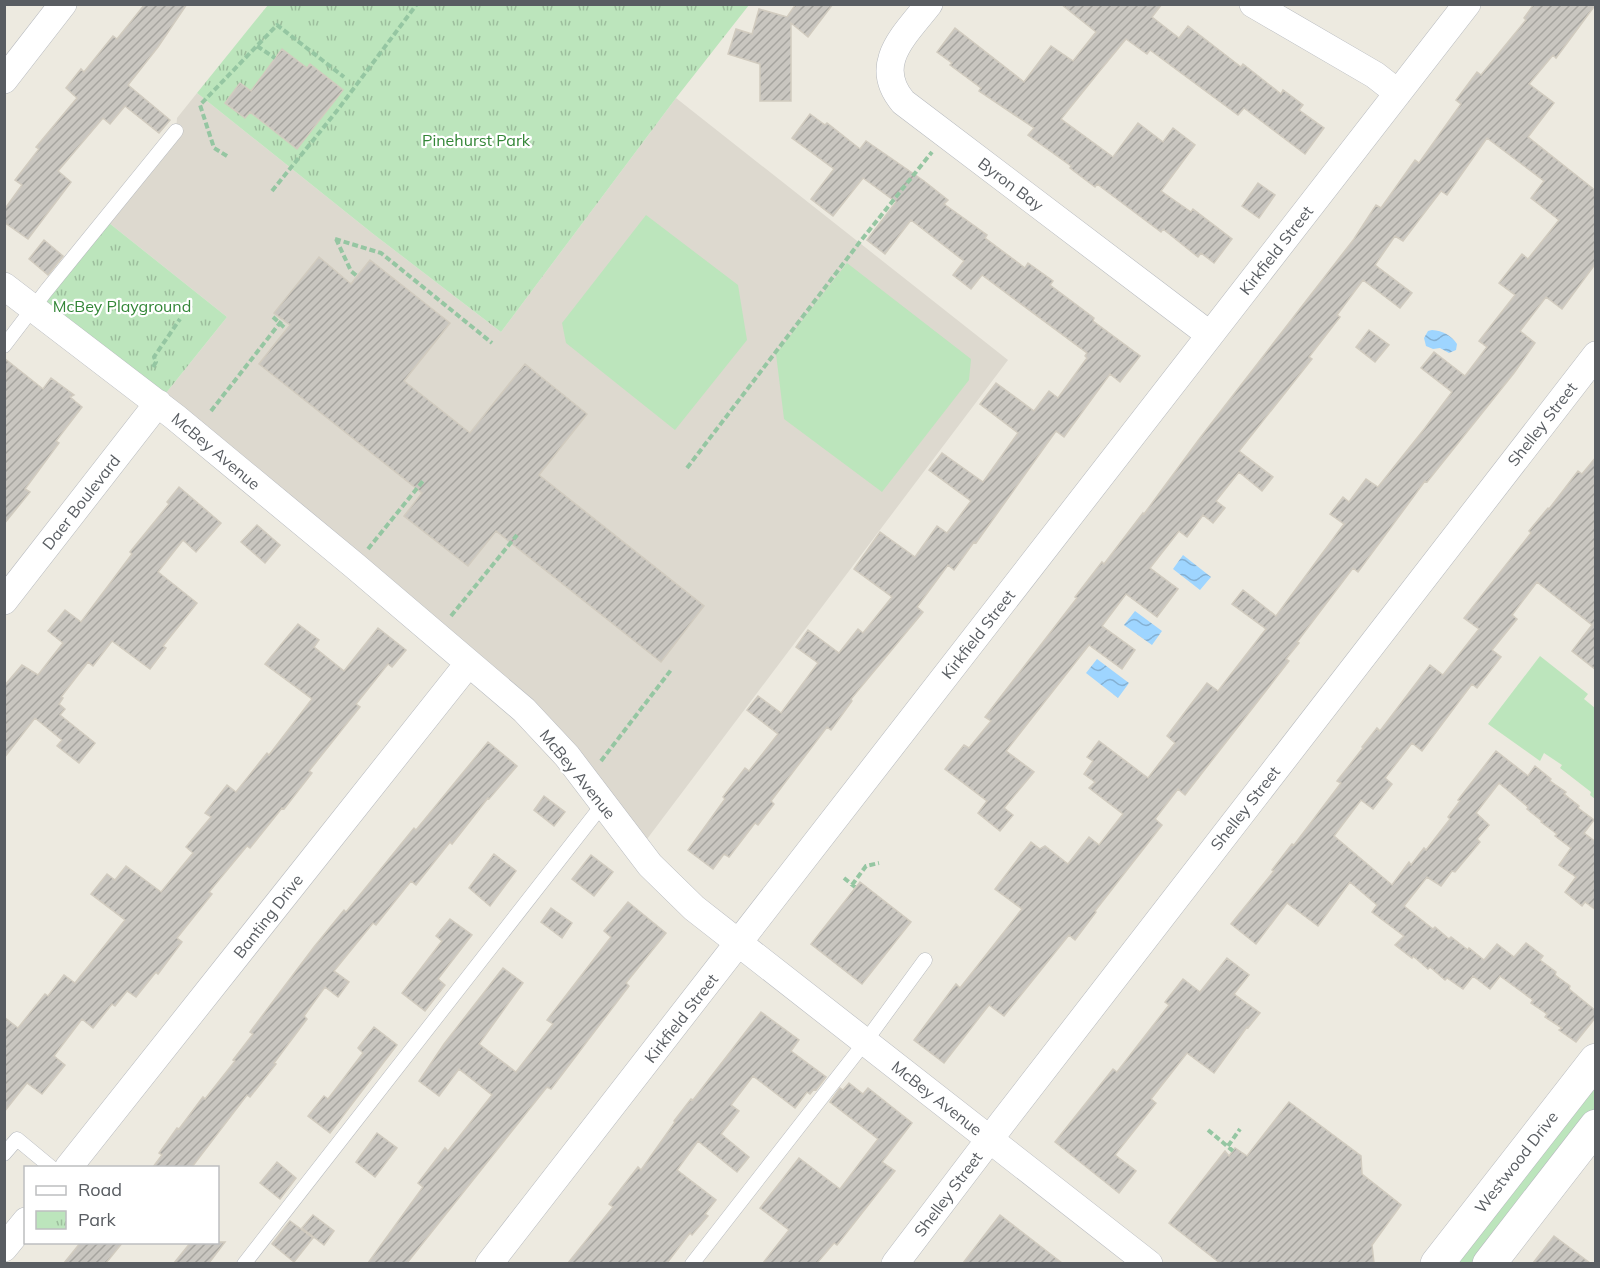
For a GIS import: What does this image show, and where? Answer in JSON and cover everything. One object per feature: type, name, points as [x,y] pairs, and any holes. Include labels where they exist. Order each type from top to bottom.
[{"type":"street","points":[[4,80],[63,4]]},
{"type":"street","name":"Byron Bay","points":[[929,4],[897,47],[889,71],[896,94],[945,135],[1210,335]]},
{"type":"street","points":[[1253,4],[1375,75],[1398,93]]},
{"type":"street","name":"Kirkfield Street","points":[[489,1263],[1467,4]]},
{"type":"street","name":"McBey Avenue","points":[[4,286],[158,403],[355,566],[538,724],[567,756],[638,851],[663,880],[694,908],[1145,1262]]},
{"type":"street","name":"Shelley Street","points":[[895,1263],[1596,355]]},
{"type":"street","name":"Daer Boulevard","points":[[4,601],[158,403]]},
{"type":"street","name":"Banting Drive","points":[[69,1166],[468,664]]},
{"type":"street","name":"Westwood Drive","points":[[1437,1263],[1596,1060]]},
{"type":"street","points":[[1489,1263],[1596,1126]]},
{"type":"lane","points":[[4,346],[176,131]]},
{"type":"lane","points":[[244,1263],[603,804]]},
{"type":"lane","points":[[692,1263],[865,1042],[925,960]]},
{"type":"lane","points":[[4,1154],[17,1139],[51,1166]]},
{"type":"path","points":[[272,191],[336,112],[417,4]]},
{"type":"path","points":[[227,156],[214,148],[200,105],[277,25],[344,77]]},
{"type":"path","points":[[257,46],[275,58]]},
{"type":"path","points":[[687,468],[859,243],[945,135]]},
{"type":"path","points":[[357,276],[351,271],[335,239],[381,253],[492,343]]},
{"type":"path","points":[[273,317],[281,321],[286,329]]},
{"type":"path","points":[[153,367],[156,362],[154,357],[159,347],[180,319]]},
{"type":"path","points":[[211,411],[281,321]]},
{"type":"path","points":[[355,566],[423,481]]},
{"type":"path","points":[[449,619],[517,535]]},
{"type":"path","points":[[600,761],[671,670]]},
{"type":"path","points":[[844,878],[854,886],[866,866],[879,863]]},
{"type":"path","points":[[1228,1146],[1240,1129]]},
{"type":"path","points":[[1208,1130],[1233,1151]]},
{"type":"shaded area","points":[[197,93],[372,233],[501,332],[676,98],[1008,360],[638,851],[567,756],[158,403],[227,317],[109,223],[176,131],[177,118]]},
{"type":"green space","name":"Pinehurst Park","points":[[268,5],[749,5],[676,98],[501,332],[372,233],[197,93]]},
{"type":"green space","points":[[646,215],[738,285],[747,340],[675,430],[566,343],[562,323]]},
{"type":"green space","name":"McBey Playground","points":[[109,223],[227,317],[158,403],[33,308]]},
{"type":"green space","points":[[847,263],[971,359],[969,380],[882,492],[784,419],[776,354]]},
{"type":"green space","points":[[1540,656],[1588,694],[1584,699],[1595,708],[1595,799],[1590,795],[1591,792],[1560,768],[1562,765],[1544,753],[1540,761],[1488,724]]},
{"type":"green space","points":[[1595,1060],[1595,1126],[1489,1263],[1437,1264]]},
{"type":"water","points":[[1428,331],[1443,332],[1452,338],[1457,344],[1456,350],[1449,353],[1440,348],[1433,349],[1426,346],[1424,338]]},
{"type":"water","points":[[1183,555],[1211,577],[1200,590],[1173,569]]},
{"type":"water","points":[[1135,611],[1162,631],[1152,645],[1124,625]]},
{"type":"water","points":[[1097,659],[1129,683],[1118,698],[1086,673]]},
{"type":"building","points":[[145,4],[187,4],[158,47],[128,85],[170,120],[159,133],[125,106],[110,124],[103,118],[58,171],[71,182],[28,239],[4,222],[4,210],[22,185],[15,180],[39,149],[36,147],[77,98],[66,88],[81,69],[84,72],[113,36],[117,39]]},
{"type":"building","points":[[796,4],[833,4],[808,37],[791,23],[791,101],[760,101],[760,64],[728,54],[736,29],[752,34],[759,9],[787,17]]},
{"type":"building","points":[[1061,4],[1162,4],[1152,17],[1179,38],[1188,26],[1241,67],[1243,64],[1281,94],[1283,90],[1303,105],[1299,110],[1324,128],[1305,154],[1244,108],[1238,115],[1150,50],[1147,54],[1126,39],[1098,73],[1061,119],[1113,157],[1138,123],[1163,142],[1173,128],[1195,145],[1161,191],[1191,212],[1193,209],[1232,239],[1214,263],[1201,253],[1198,257],[1163,229],[1161,232],[1097,184],[1095,187],[1070,168],[1071,166],[1028,135],[1034,128],[979,91],[981,88],[950,65],[952,63],[937,52],[955,28],[1024,82],[1051,46],[1073,61],[1096,32]]},
{"type":"building","points":[[1534,4],[1596,4],[1556,58],[1553,55],[1529,84],[1554,103],[1528,137],[1596,191],[1596,263],[1562,309],[1546,297],[1520,331],[1535,343],[1514,373],[1427,482],[1425,481],[1358,572],[1353,568],[1297,642],[1299,643],[1286,659],[1289,661],[1185,795],[1178,789],[1155,819],[1162,825],[1075,940],[1069,935],[1004,1016],[989,1005],[944,1063],[914,1040],[956,984],[960,988],[1022,909],[995,889],[1031,842],[1040,849],[1045,846],[1068,864],[1089,837],[1099,845],[1123,814],[1089,788],[1095,782],[1084,774],[1093,761],[1087,757],[1099,741],[1148,778],[1175,743],[1167,736],[1207,683],[1218,691],[1266,629],[1232,604],[1243,590],[1276,616],[1344,524],[1330,514],[1343,497],[1349,502],[1366,479],[1378,487],[1425,428],[1452,392],[1421,368],[1434,352],[1465,376],[1487,347],[1479,341],[1515,295],[1499,283],[1522,254],[1528,259],[1559,220],[1531,198],[1544,181],[1487,138],[1447,195],[1441,191],[1403,241],[1395,236],[1375,265],[1412,293],[1400,308],[1363,280],[1337,315],[1340,317],[1309,357],[1312,359],[1239,451],[1273,477],[1262,491],[1239,472],[1216,501],[1225,508],[1213,523],[1203,515],[1187,537],[1179,531],[1150,568],[1178,589],[1157,617],[1126,594],[1102,626],[1135,650],[1122,669],[1089,645],[1006,751],[1034,772],[1004,808],[1013,815],[1000,831],[978,813],[987,801],[945,769],[964,745],[969,748],[991,721],[985,717],[1077,598],[1075,597],[1144,514],[1354,239],[1376,205],[1381,208],[1415,160],[1419,163],[1461,104],[1456,100],[1477,72],[1481,75],[1526,20],[1524,18]]},
{"type":"building","points":[[282,49],[307,68],[310,64],[343,90],[297,149],[250,112],[245,118],[225,103],[240,83],[251,91]]},
{"type":"building","points":[[810,114],[825,125],[827,123],[860,149],[866,141],[924,181],[948,200],[944,204],[987,235],[985,238],[1025,268],[1028,263],[1053,281],[1050,285],[1140,356],[1120,382],[1110,374],[1064,437],[1056,431],[976,543],[974,542],[954,570],[948,565],[917,607],[923,612],[851,699],[852,701],[831,730],[827,727],[771,801],[774,804],[758,825],[755,823],[729,857],[724,854],[713,869],[688,850],[745,768],[749,771],[778,734],[747,710],[758,696],[781,713],[818,663],[796,647],[808,630],[839,653],[858,629],[863,633],[892,597],[854,569],[880,532],[915,557],[937,526],[947,533],[971,501],[929,470],[942,453],[983,482],[1018,433],[980,404],[996,383],[1034,411],[1049,391],[1058,398],[1087,358],[1085,356],[1087,353],[982,275],[971,289],[953,275],[964,261],[911,220],[885,254],[867,240],[896,202],[863,178],[833,216],[811,199],[834,169],[792,138]]},
{"type":"building","points":[[1258,183],[1275,195],[1259,218],[1242,206]]},
{"type":"building","points":[[44,240],[63,256],[48,275],[29,259]]},
{"type":"building","points":[[319,257],[351,284],[370,260],[450,323],[404,381],[470,433],[525,364],[587,414],[539,475],[704,606],[661,662],[496,531],[468,566],[404,516],[422,493],[259,364],[290,325],[274,313]]},
{"type":"building","points":[[1369,330],[1389,345],[1375,362],[1356,347]]},
{"type":"building","points":[[4,358],[43,389],[51,378],[74,395],[70,397],[82,407],[56,441],[59,443],[25,489],[30,492],[4,524]]},
{"type":"building","points":[[1596,457],[1596,670],[1572,651],[1592,625],[1537,582],[1512,615],[1517,619],[1492,650],[1501,657],[1477,688],[1472,684],[1422,751],[1412,743],[1385,778],[1392,784],[1373,809],[1361,800],[1334,836],[1392,885],[1409,862],[1411,865],[1424,848],[1426,850],[1450,819],[1448,817],[1460,801],[1458,800],[1496,751],[1528,776],[1535,766],[1551,779],[1550,781],[1566,792],[1564,794],[1579,806],[1578,808],[1594,820],[1584,833],[1596,842],[1596,910],[1585,902],[1582,906],[1565,892],[1576,877],[1559,865],[1571,848],[1555,836],[1557,834],[1499,783],[1476,813],[1489,825],[1477,839],[1480,842],[1441,886],[1427,877],[1404,906],[1433,929],[1435,927],[1449,939],[1451,937],[1484,960],[1497,944],[1514,957],[1526,943],[1543,956],[1540,960],[1570,986],[1569,989],[1596,1011],[1596,1017],[1576,1042],[1559,1030],[1562,1028],[1545,1017],[1547,1014],[1531,1003],[1533,1000],[1500,976],[1490,989],[1473,976],[1463,989],[1447,978],[1445,980],[1430,967],[1428,969],[1395,945],[1404,936],[1372,912],[1377,905],[1350,882],[1318,926],[1287,903],[1256,944],[1231,924],[1341,783],[1337,781],[1377,728],[1380,731],[1430,665],[1443,675],[1479,629],[1464,618],[1531,533],[1529,531],[1578,471],[1582,474]]},
{"type":"building","points":[[179,487],[221,523],[196,552],[183,540],[158,572],[197,603],[163,646],[166,648],[150,669],[112,641],[93,666],[88,662],[61,697],[63,698],[59,704],[65,709],[60,715],[95,743],[79,763],[57,746],[62,740],[35,718],[4,758],[4,686],[22,665],[38,675],[63,643],[48,631],[65,610],[81,622],[132,554],[130,552],[169,504],[167,502]]},
{"type":"building","points":[[257,525],[280,545],[265,563],[241,542]]},
{"type":"building","points":[[298,624],[319,640],[314,647],[344,671],[378,628],[406,650],[392,667],[388,664],[356,704],[360,707],[309,771],[312,773],[284,809],[282,808],[250,848],[247,846],[209,892],[212,894],[177,938],[182,942],[158,974],[156,972],[136,997],[127,991],[115,1006],[112,1004],[93,1028],[82,1019],[54,1056],[65,1065],[42,1094],[27,1083],[4,1112],[4,1017],[18,1028],[45,994],[48,996],[64,975],[75,983],[125,920],[91,894],[107,874],[115,880],[126,866],[161,892],[193,853],[186,847],[211,817],[205,813],[227,785],[236,792],[267,753],[269,755],[312,699],[265,664]]},
{"type":"building","points":[[488,742],[517,766],[452,844],[450,842],[416,885],[411,881],[376,925],[373,923],[334,971],[349,982],[338,997],[325,987],[304,1016],[307,1019],[274,1063],[276,1064],[250,1097],[247,1095],[193,1166],[154,1166],[162,1155],[159,1153],[177,1128],[179,1129],[203,1097],[205,1099],[235,1061],[233,1060],[253,1034],[250,1032],[314,947],[344,910],[346,912],[414,828],[416,830]]},
{"type":"building","points":[[544,796],[565,812],[554,826],[534,810]]},
{"type":"building","points":[[494,854],[516,871],[490,906],[469,888]]},
{"type":"building","points":[[591,855],[613,872],[594,896],[572,879]]},
{"type":"building","points":[[860,882],[911,922],[862,984],[811,944]]},
{"type":"building","points":[[628,902],[666,933],[626,983],[629,986],[551,1089],[547,1087],[407,1263],[368,1263],[423,1187],[418,1183],[445,1148],[448,1151],[492,1095],[459,1069],[439,1096],[419,1081],[444,1044],[503,968],[523,983],[479,1044],[516,1072],[553,1024],[547,1020],[611,937],[604,931]]},
{"type":"building","points":[[551,908],[572,923],[562,938],[541,922]]},
{"type":"building","points":[[450,919],[472,935],[438,979],[445,985],[425,1011],[402,993],[442,941],[436,936]]},
{"type":"building","points":[[1227,958],[1249,975],[1234,994],[1260,1013],[1214,1073],[1187,1053],[1151,1099],[1156,1103],[1115,1155],[1136,1171],[1119,1193],[1055,1142],[1113,1069],[1117,1072],[1169,1005],[1165,1002],[1183,979],[1200,992]]},
{"type":"building","points":[[761,1012],[799,1040],[791,1051],[826,1077],[816,1090],[814,1089],[810,1094],[807,1092],[795,1108],[753,1076],[731,1105],[739,1111],[721,1134],[749,1157],[737,1172],[698,1141],[677,1170],[716,1200],[705,1214],[708,1216],[692,1235],[690,1233],[667,1263],[568,1263],[613,1207],[609,1204],[638,1167],[641,1170],[674,1121]]},
{"type":"building","points":[[374,1027],[397,1045],[330,1133],[308,1116],[324,1096],[328,1099],[363,1053],[358,1048]]},
{"type":"building","points":[[849,1083],[863,1094],[868,1088],[912,1123],[882,1162],[895,1171],[837,1245],[834,1243],[817,1263],[763,1263],[789,1230],[760,1208],[799,1158],[840,1189],[878,1139],[830,1102],[840,1088],[843,1090]]},
{"type":"building","points":[[1289,1102],[1361,1156],[1362,1174],[1401,1205],[1372,1245],[1374,1263],[1220,1263],[1169,1223],[1225,1151],[1229,1156],[1235,1148],[1247,1156]]},
{"type":"building","points":[[377,1133],[397,1148],[375,1177],[356,1162]]},
{"type":"building","points":[[277,1162],[296,1178],[280,1199],[260,1183]]},
{"type":"building","points":[[313,1215],[334,1231],[324,1245],[302,1228]]},
{"type":"building","points":[[1000,1215],[1062,1263],[963,1263]]},
{"type":"building","points":[[290,1221],[313,1238],[294,1262],[272,1244]]},
{"type":"building","points":[[1554,1236],[1590,1263],[1533,1263]]},
{"type":"building","points":[[225,1242],[209,1263],[174,1263],[189,1244]]},
{"type":"building","points":[[79,1244],[121,1244],[106,1263],[64,1263]]}]
